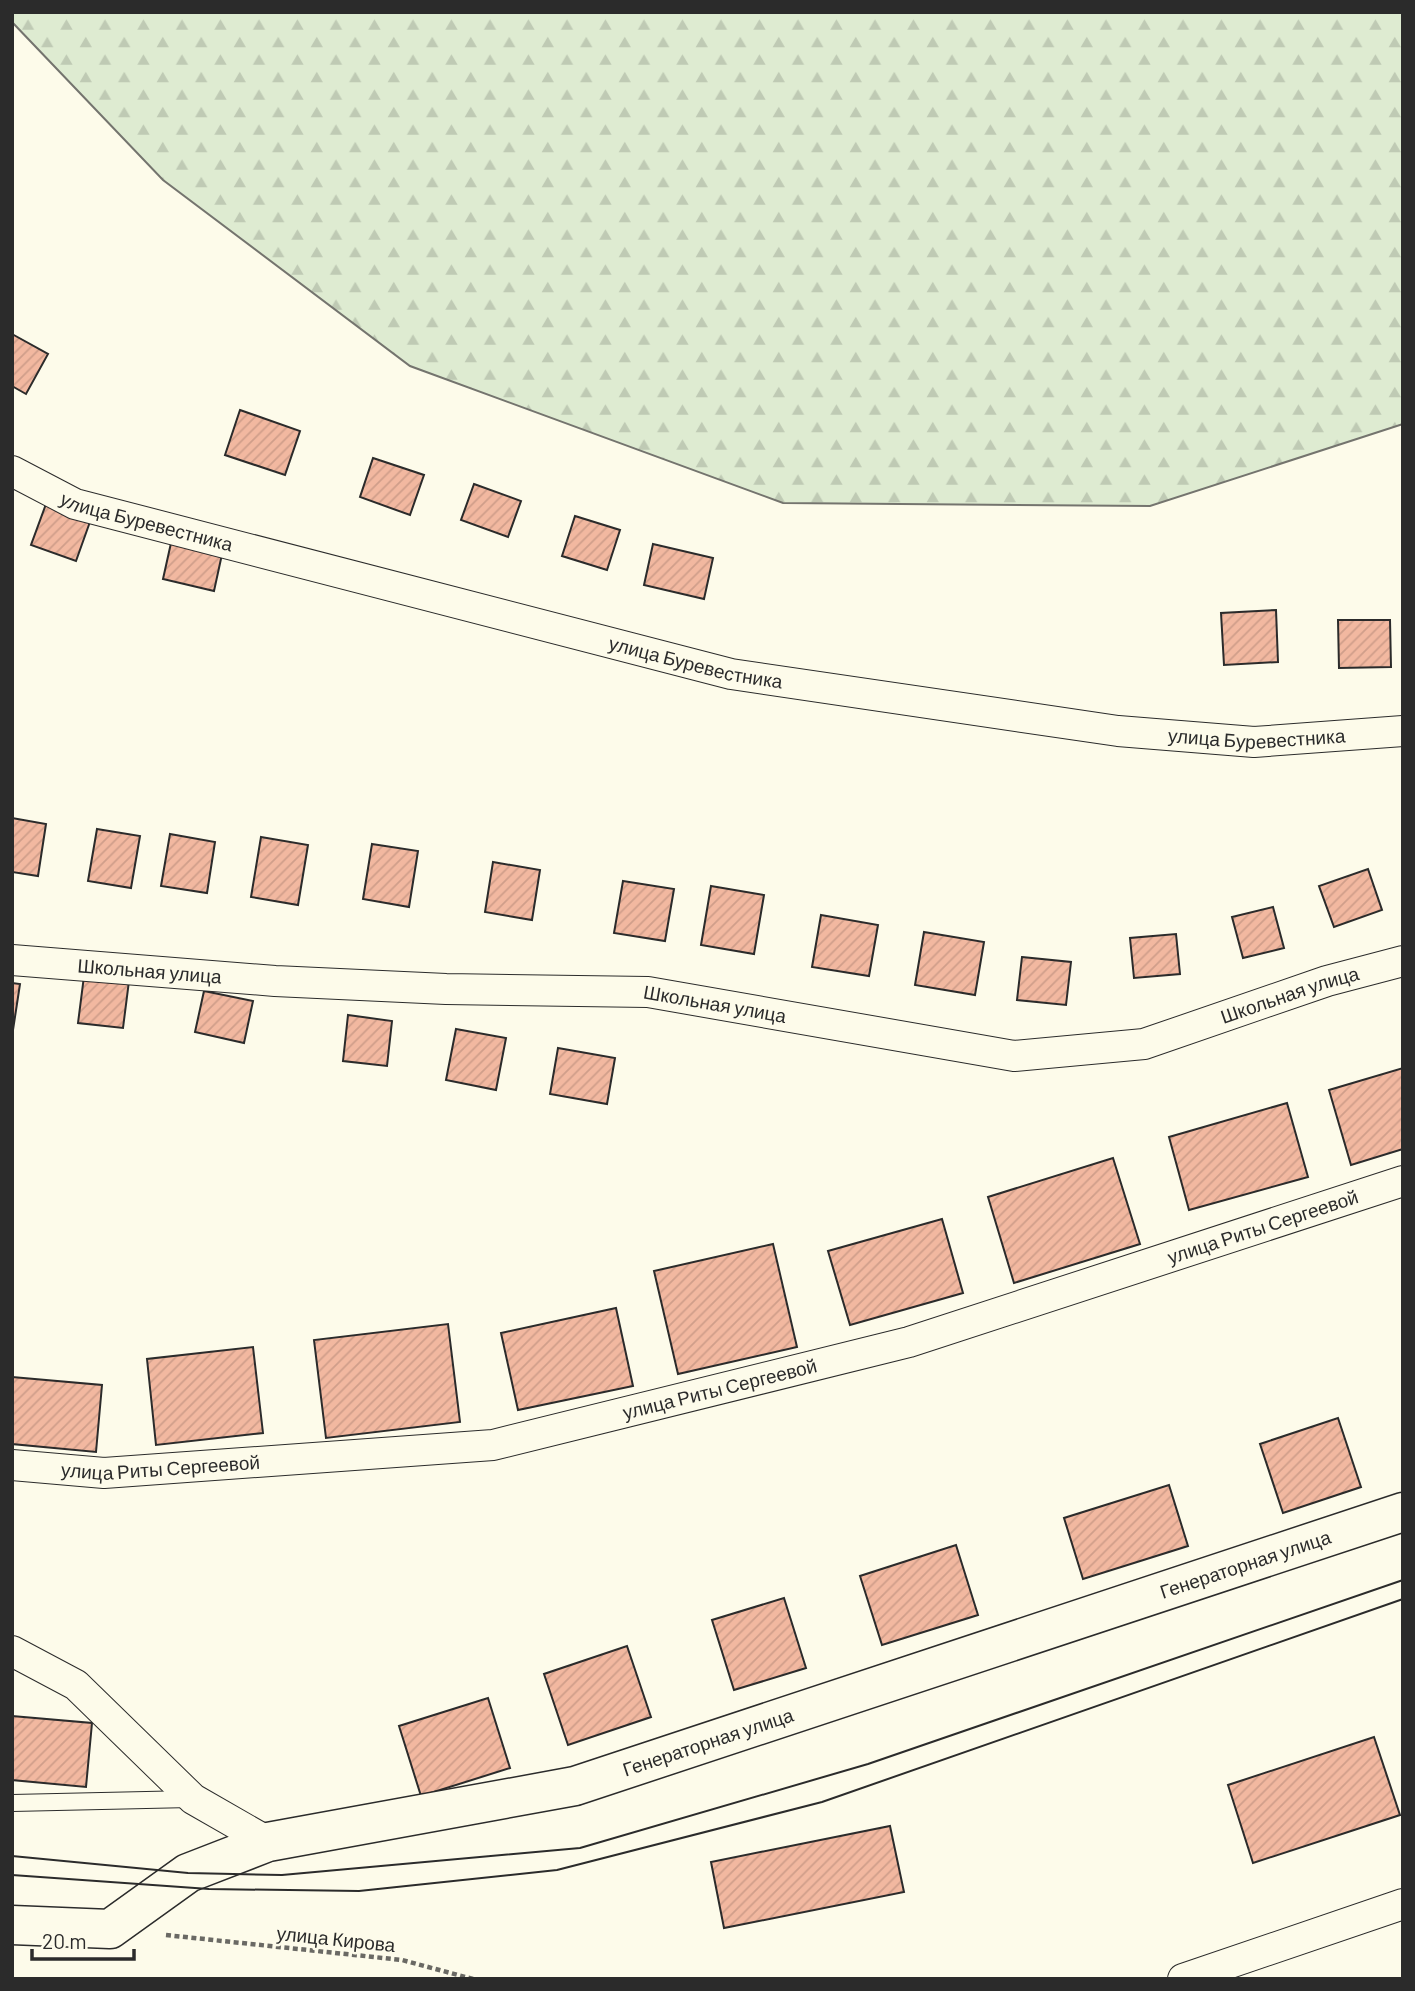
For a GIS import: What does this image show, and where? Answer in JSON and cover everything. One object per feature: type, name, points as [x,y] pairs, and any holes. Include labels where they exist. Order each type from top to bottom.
[{"type":"main road","name":"Генераторная улица","points":[[110,1929],[188,1873],[268,1842],[575,1786],[1403,1512]]},
{"type":"main road","points":[[12,1926],[110,1929]]},
{"type":"street","name":"улица Буревестника","points":[[12,471],[75,504],[730,674],[1118,731],[1240,741],[1403,731]]},
{"type":"street","name":"Школьная улица","points":[[12,960],[275,981],[446,989],[648,992],[1014,1056],[1144,1044],[1327,981],[1403,961]]},
{"type":"street","name":"улица Риты Сергеевой","points":[[12,1465],[104,1473],[493,1445],[909,1342],[1403,1181]]},
{"type":"street","points":[[12,1651],[76,1685],[194,1799],[268,1842]]},
{"type":"street","points":[[1183,1979],[1403,1904]]},
{"type":"lane","points":[[12,1802],[194,1799]]},
{"type":"path","name":"улица Кирова","points":[[110,1929],[402,1959],[473,1979]]},
{"type":"green space","points":[[12,12],[1403,12],[1403,424],[1150,506],[783,503],[410,366],[163,180],[12,22]]},
{"type":"building","points":[[12,334],[48,354],[26,394],[12,386]]},
{"type":"building","points":[[240,410],[300,431],[285,475],[225,455]]},
{"type":"building","points":[[373,458],[424,475],[410,515],[360,497]]},
{"type":"building","points":[[474,484],[521,501],[508,537],[461,520]]},
{"type":"building","points":[[46,504],[91,519],[76,561],[31,545]]},
{"type":"building","points":[[575,516],[620,530],[607,570],[562,556]]},
{"type":"building","points":[[173,534],[224,545],[214,591],[163,579]]},
{"type":"building","points":[[653,544],[713,558],[704,599],[644,585]]},
{"type":"building","points":[[1276,610],[1278,662],[1224,665],[1221,613]]},
{"type":"building","points":[[1338,620],[1390,620],[1391,667],[1339,668]]},
{"type":"building","points":[[12,818],[46,824],[38,876],[12,872]]},
{"type":"building","points":[[97,829],[140,836],[131,888],[88,881]]},
{"type":"building","points":[[170,834],[215,842],[207,893],[161,886]]},
{"type":"building","points":[[261,837],[308,845],[298,905],[251,897]]},
{"type":"building","points":[[372,844],[418,851],[409,907],[363,899]]},
{"type":"building","points":[[493,862],[540,870],[532,920],[485,912]]},
{"type":"building","points":[[1368,869],[1382,910],[1334,927],[1319,886]]},
{"type":"building","points":[[623,881],[674,889],[665,941],[614,933]]},
{"type":"building","points":[[711,886],[764,895],[754,954],[701,945]]},
{"type":"building","points":[[1273,907],[1284,948],[1243,958],[1232,917]]},
{"type":"building","points":[[821,915],[878,925],[869,976],[812,967]]},
{"type":"building","points":[[924,932],[984,942],[975,995],[915,985]]},
{"type":"building","points":[[1176,934],[1180,974],[1134,978],[1130,938]]},
{"type":"building","points":[[1022,957],[1071,962],[1066,1005],[1017,1000]]},
{"type":"building","points":[[84,976],[129,981],[123,1028],[78,1023]]},
{"type":"building","points":[[12,983],[20,984],[13,1030],[12,1030]]},
{"type":"building","points":[[204,991],[253,1001],[244,1043],[195,1032]]},
{"type":"building","points":[[348,1015],[392,1021],[387,1066],[343,1061]]},
{"type":"building","points":[[456,1029],[506,1038],[496,1090],[446,1080]]},
{"type":"building","points":[[558,1048],[615,1058],[607,1104],[550,1094]]},
{"type":"building","points":[[1403,1068],[1403,1149],[1351,1165],[1329,1090]]},
{"type":"building","points":[[1287,1103],[1308,1177],[1189,1210],[1169,1137]]},
{"type":"building","points":[[1113,1158],[1140,1244],[1014,1283],[988,1197]]},
{"type":"building","points":[[942,1219],[963,1293],[850,1325],[828,1251]]},
{"type":"building","points":[[773,1244],[797,1347],[678,1374],[654,1271]]},
{"type":"building","points":[[616,1308],[633,1386],[518,1410],[501,1333]]},
{"type":"building","points":[[448,1324],[460,1422],[326,1438],[314,1340]]},
{"type":"building","points":[[253,1347],[263,1433],[156,1445],[147,1359]]},
{"type":"building","points":[[12,1377],[102,1385],[96,1452],[12,1444]]},
{"type":"building","points":[[1338,1418],[1361,1487],[1283,1513],[1260,1444]]},
{"type":"building","points":[[1169,1485],[1188,1546],[1083,1579],[1064,1518]]},
{"type":"building","points":[[956,1545],[978,1615],[882,1645],[860,1576]]},
{"type":"building","points":[[784,1598],[806,1668],[734,1690],[712,1620]]},
{"type":"building","points":[[627,1646],[651,1717],[568,1745],[544,1674]]},
{"type":"building","points":[[488,1698],[510,1768],[421,1796],[399,1726]]},
{"type":"building","points":[[12,1716],[92,1723],[86,1787],[12,1780]]},
{"type":"building","points":[[1374,1737],[1400,1815],[1253,1863],[1228,1785]]},
{"type":"building","points":[[890,1826],[904,1892],[724,1928],[711,1862]]},
{"type":"tram line","points":[[12,1856],[188,1873],[282,1875],[580,1848],[868,1764],[1403,1580]]},
{"type":"tram line","points":[[12,1875],[209,1889],[359,1891],[557,1870],[822,1802],[1403,1599]]}]
